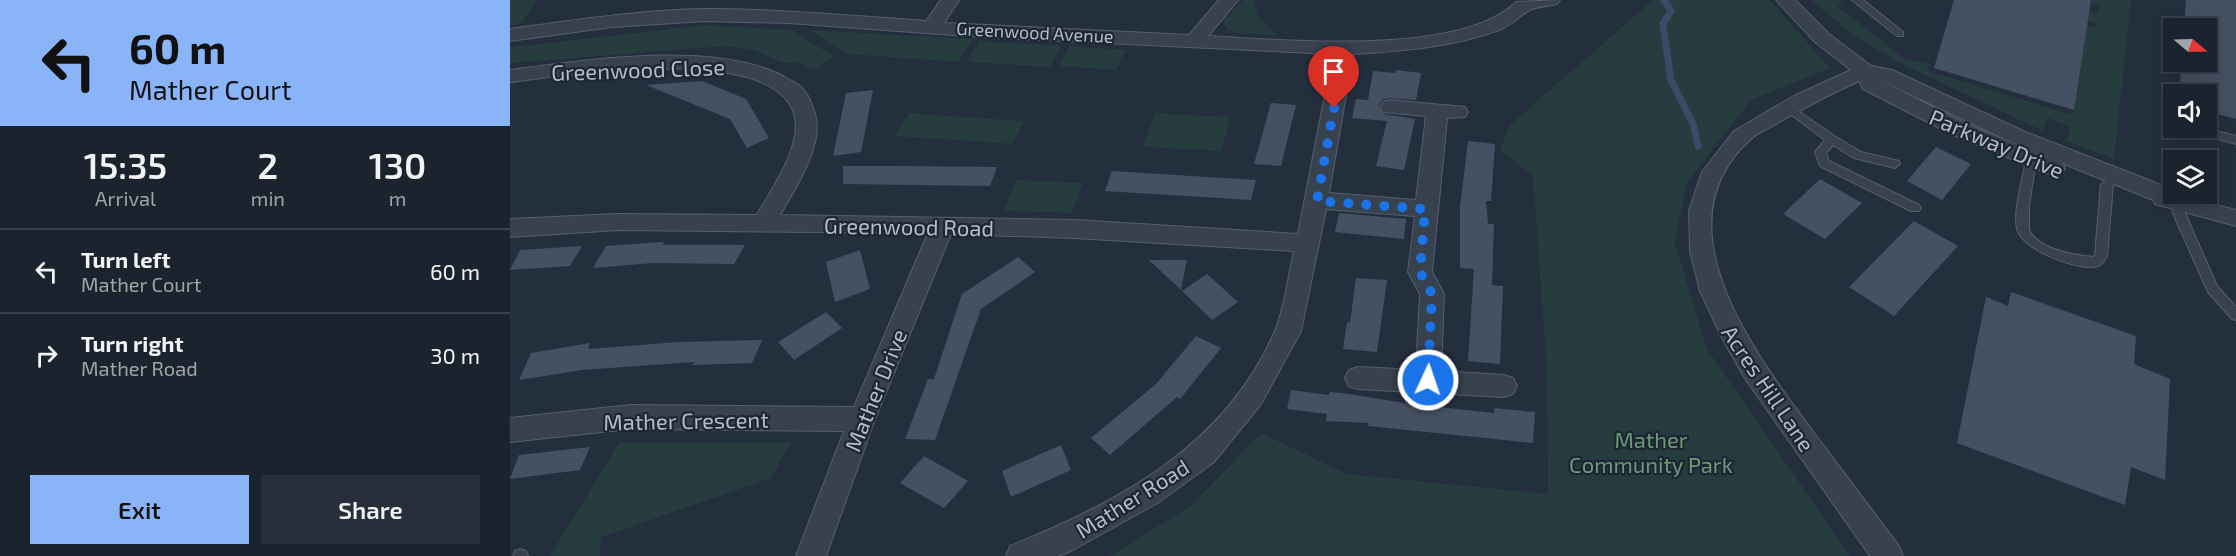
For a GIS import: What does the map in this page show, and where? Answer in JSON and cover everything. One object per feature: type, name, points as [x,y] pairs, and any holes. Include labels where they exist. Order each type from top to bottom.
[{"type":"street","points":[[705,15],[717,0]]},
{"type":"street","points":[[932,26],[950,0]]},
{"type":"street","points":[[1197,39],[1229,0]]},
{"type":"street","name":"Greenwood Avenue","points":[[510,35],[612,21],[705,15],[1197,39],[1344,49],[1397,46],[1484,28],[1518,16],[1522,3],[1551,0]]},
{"type":"street","name":"Parkway Drive","points":[[1785,0],[1822,38],[1865,71],[1885,74],[2016,136],[2163,195]]},
{"type":"street","name":"Mather Road","points":[[1020,556],[1061,541],[1149,493],[1204,453],[1252,396],[1288,331],[1317,201],[1344,49]]},
{"type":"street","name":"Greenwood Close","points":[[510,76],[609,66],[699,63],[752,69],[783,83],[801,102],[806,117],[803,147],[763,224]]},
{"type":"street","name":"Parkway Drive","points":[[1865,71],[1870,84],[1900,101],[2031,160],[2107,184],[2163,197]]},
{"type":"street","name":"Acres Hill Lane","points":[[1865,71],[1788,107],[1741,136],[1716,167],[1700,206],[1700,250],[1719,313],[1760,381],[1888,556]]},
{"type":"street","points":[[1390,107],[1447,112],[1425,209],[1420,272],[1432,294],[1428,380]]},
{"type":"street","points":[[1317,201],[1425,209]]},
{"type":"street","name":"Parkway Drive","points":[[2188,204],[2236,218]]},
{"type":"street","name":"Greenwood Road","points":[[510,228],[618,222],[943,225],[1075,229],[1307,243]]},
{"type":"street","name":"Mather Drive","points":[[812,556],[862,419],[943,225]]},
{"type":"street","points":[[1358,378],[1428,380],[1504,386]]},
{"type":"street","name":"Mather Crescent","points":[[510,430],[630,417],[862,419]]},
{"type":"lane","points":[[1857,0],[1900,34]]},
{"type":"lane","points":[[1788,107],[1832,140],[1858,155],[1895,164]]},
{"type":"lane","points":[[2217,135],[2236,141]]},
{"type":"lane","points":[[1832,140],[1821,152],[1824,163],[1915,208]]},
{"type":"lane","points":[[2031,160],[2023,229],[2028,240],[2041,248],[2083,261],[2096,262],[2101,256],[2107,184]]},
{"type":"lane","points":[[2179,204],[2187,233],[2212,289],[2236,315]]},
{"type":"green space","points":[[510,0],[537,0],[521,23],[510,26]]},
{"type":"green space","points":[[1243,0],[1254,0],[1258,17],[1278,36],[1236,33],[1227,29],[1223,21]]},
{"type":"green space","name":"Mather Community Park","points":[[1653,0],[1770,0],[1830,68],[1751,100],[1686,184],[1675,244],[1707,349],[1850,556],[1110,556],[1191,506],[1261,433],[1347,474],[1548,494],[1547,373],[1533,177],[1500,149],[1510,125]]},
{"type":"green space","points":[[1811,0],[1840,0],[1843,2],[1837,6],[1905,59],[1930,64],[1928,71],[2073,115],[2087,25],[2095,28],[2096,23],[2012,0],[2047,0],[2097,13],[2099,5],[2092,3],[2092,0],[2131,0],[2114,159],[2066,141],[2071,127],[2048,118],[2043,131],[1902,64],[1853,35]]},
{"type":"green space","points":[[706,25],[791,30],[835,57],[813,70],[798,62],[784,63],[754,50],[726,46],[510,63],[510,47]]},
{"type":"green space","points":[[809,30],[974,39],[958,62],[848,54]]},
{"type":"green space","points":[[979,41],[1061,46],[1050,67],[967,62]]},
{"type":"green space","points":[[1069,46],[1125,50],[1116,70],[1059,66]]},
{"type":"green space","points":[[909,113],[1024,121],[1012,144],[894,136]]},
{"type":"green space","points":[[1155,113],[1230,117],[1221,151],[1143,147]]},
{"type":"green space","points":[[1016,180],[1083,183],[1072,213],[1004,211]]},
{"type":"green space","points":[[791,442],[771,478],[601,537],[600,556],[550,556],[619,443]]},
{"type":"building","points":[[1954,0],[2091,0],[2074,110],[1934,68]]},
{"type":"building","points":[[2186,0],[2236,0],[2236,119],[2217,114],[2217,84],[2180,84],[2181,72],[2217,72],[2217,18],[2185,18]]},
{"type":"building","points":[[1396,70],[1421,73],[1416,100],[1389,98],[1382,100],[1378,106],[1383,114],[1415,119],[1404,170],[1376,166],[1387,121],[1352,118],[1356,99],[1368,100],[1373,71],[1395,73]]},
{"type":"building","points":[[702,81],[746,99],[769,138],[747,148],[730,119],[646,85]]},
{"type":"building","points":[[873,90],[861,152],[833,156],[846,93]]},
{"type":"building","points":[[1271,103],[1296,105],[1281,166],[1254,164]]},
{"type":"building","points":[[1468,141],[1495,144],[1491,201],[1486,201],[1488,224],[1494,224],[1492,285],[1503,286],[1500,364],[1468,361],[1474,269],[1460,268],[1460,207]]},
{"type":"building","points":[[1936,147],[1971,164],[1942,200],[1907,181]]},
{"type":"building","points":[[843,166],[997,167],[990,186],[843,184]]},
{"type":"building","points":[[1112,171],[1256,180],[1251,200],[1105,191]]},
{"type":"building","points":[[1820,179],[1862,203],[1825,239],[1783,214]]},
{"type":"building","points":[[1339,213],[1406,219],[1404,239],[1335,232]]},
{"type":"building","points":[[1914,221],[1958,246],[1894,316],[1849,287]]},
{"type":"building","points":[[664,242],[663,245],[745,245],[734,264],[653,263],[593,268],[606,246]]},
{"type":"building","points":[[582,246],[570,266],[510,270],[520,250]]},
{"type":"building","points":[[860,250],[870,289],[835,302],[826,262]]},
{"type":"building","points":[[1018,257],[1035,272],[981,309],[935,440],[905,439],[928,379],[934,379],[962,294]]},
{"type":"building","points":[[1149,260],[1187,260],[1181,290]]},
{"type":"building","points":[[1207,274],[1238,302],[1212,320],[1182,291]]},
{"type":"building","points":[[1356,278],[1387,280],[1377,352],[1343,349],[1347,322],[1350,323]]},
{"type":"building","points":[[2011,292],[2136,336],[2134,364],[2170,379],[2165,480],[2131,467],[2125,505],[1957,443],[1986,297],[2008,306]]},
{"type":"building","points":[[826,312],[842,328],[794,360],[778,342]]},
{"type":"building","points":[[1196,336],[1221,348],[1180,399],[1177,397],[1110,455],[1091,438],[1156,384]]},
{"type":"building","points":[[762,340],[752,363],[692,365],[694,362],[582,370],[519,380],[531,353],[590,343],[588,349],[679,342]]},
{"type":"building","points":[[1291,390],[1329,395],[1330,392],[1349,394],[1411,404],[1494,413],[1494,408],[1535,412],[1533,443],[1368,426],[1369,423],[1326,421],[1327,414],[1287,409]]},
{"type":"building","points":[[1061,445],[1071,470],[1011,497],[1002,471]]},
{"type":"building","points":[[590,447],[580,470],[510,479],[519,455]]},
{"type":"building","points":[[924,456],[968,481],[944,508],[900,483]]},
{"type":"waterway","points":[[1664,0],[1671,11],[1663,24],[1671,80],[1693,124],[1698,146]]},
{"type":"route","points":[[1334,108],[1317,201],[1425,209],[1420,272],[1432,294],[1428,380]]}]
